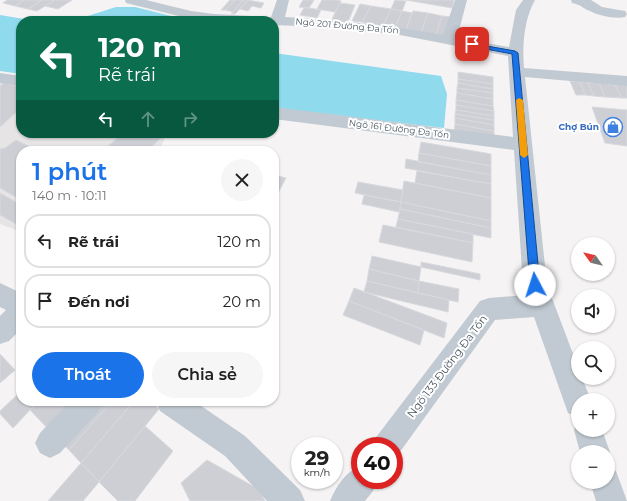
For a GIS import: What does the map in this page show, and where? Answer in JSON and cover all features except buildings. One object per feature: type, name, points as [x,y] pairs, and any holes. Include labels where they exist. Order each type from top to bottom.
[{"type":"street","name":"Ngõ 201 Đường Đa Tốn","points":[[131,0],[195,10],[222,16]]},
{"type":"street","points":[[278,16],[283,0]]},
{"type":"street","points":[[449,40],[461,0]]},
{"type":"street","points":[[529,0],[523,10],[516,62],[535,285],[574,393]]},
{"type":"street","points":[[577,0],[586,2],[589,7],[594,9],[620,14]]},
{"type":"street","name":"Ngõ 201 Đường Đa Tốn","points":[[279,20],[400,31],[449,40],[516,62],[627,81]]},
{"type":"street","points":[[0,78],[16,80]]},
{"type":"street","name":"Ngõ 161 Đường Đa Tốn","points":[[279,114],[523,145]]},
{"type":"street","points":[[0,294],[16,303]]},
{"type":"street","name":"Ngõ 133 Đường Đa Tốn","points":[[394,437],[489,309],[543,305]]},
{"type":"street","points":[[0,332],[16,318]]},
{"type":"street","points":[[50,443],[84,406]]},
{"type":"street","points":[[177,406],[235,446],[289,501]]},
{"type":"street","points":[[346,501],[355,489]]},
{"type":"street","points":[[608,489],[612,501]]},
{"type":"shaded area","points":[[0,81],[16,83],[16,138],[165,138],[161,146],[16,146],[16,230],[0,224]]},
{"type":"water","points":[[116,7],[135,7],[171,16],[88,16]]},
{"type":"water","points":[[0,15],[16,18],[16,73],[0,71]]},
{"type":"water","points":[[279,54],[441,76],[447,94],[444,128],[279,109]]},
{"type":"slow traffic","points":[[519,100],[524,155]]},
{"type":"place","name":"Chợ Bún","points":[[613,127]]},
{"type":"route","points":[[472,44],[515,53],[535,285]]}]
